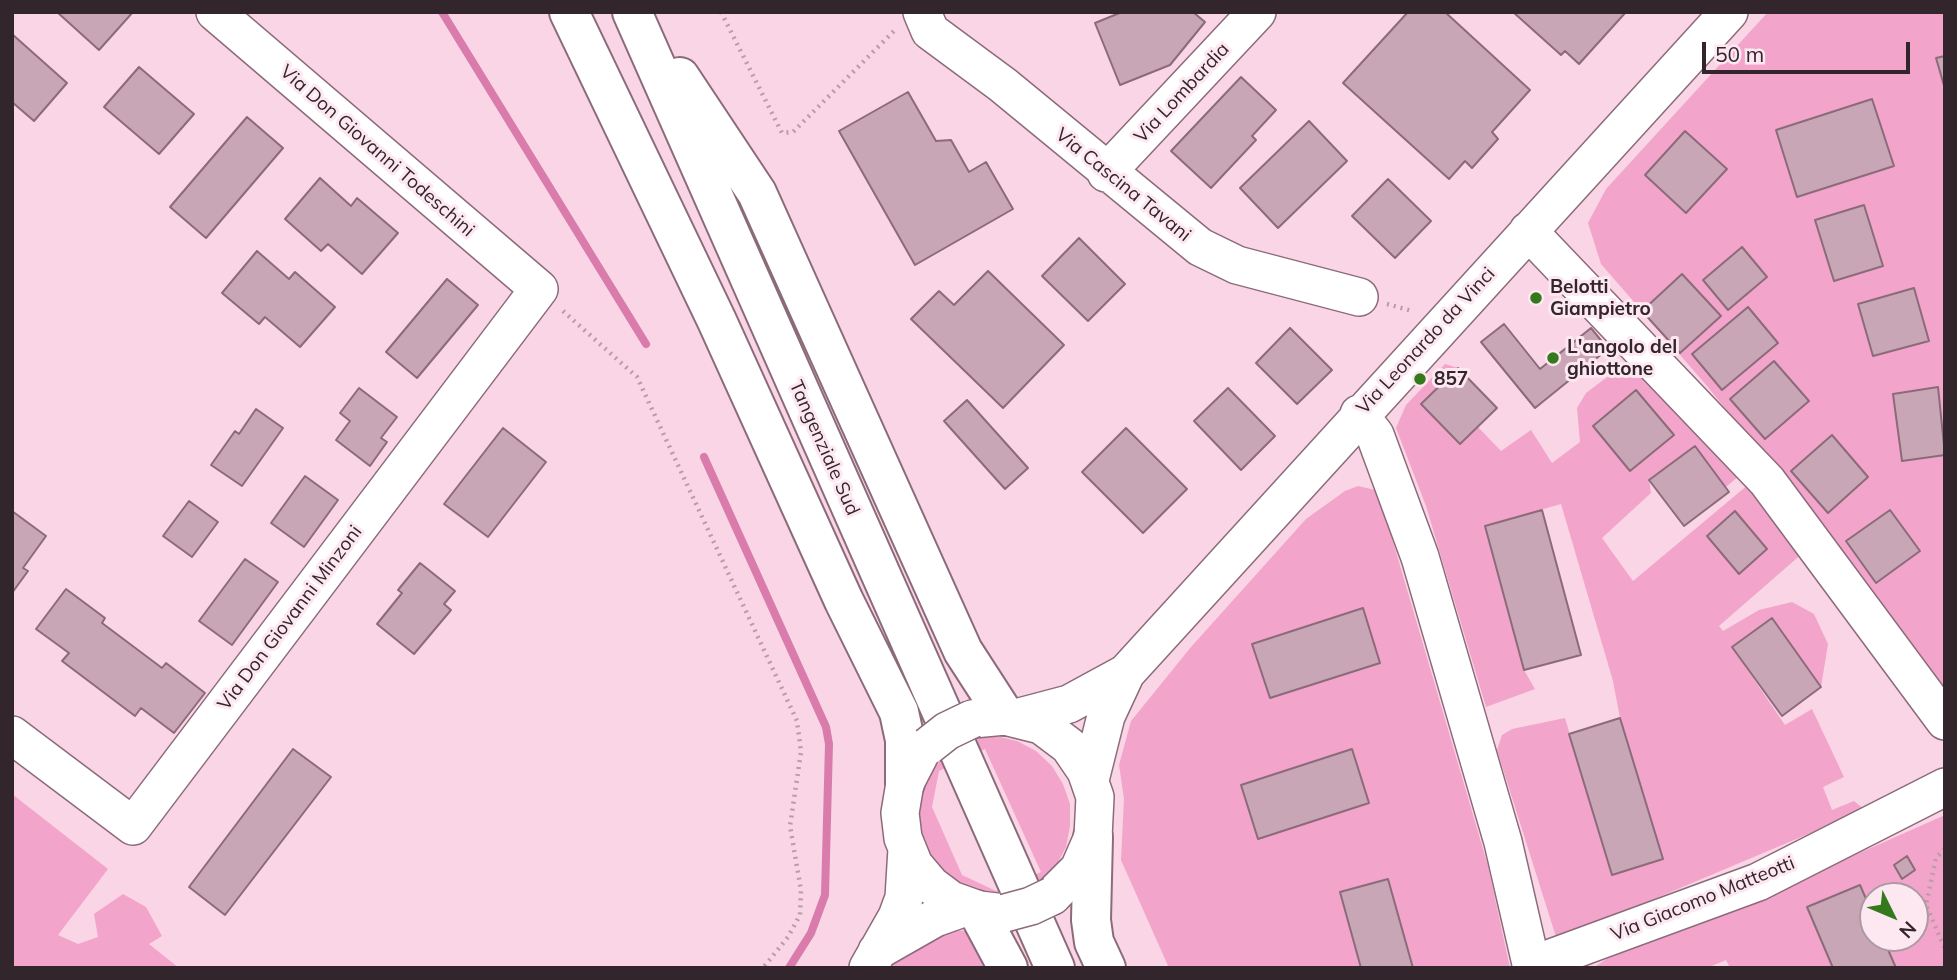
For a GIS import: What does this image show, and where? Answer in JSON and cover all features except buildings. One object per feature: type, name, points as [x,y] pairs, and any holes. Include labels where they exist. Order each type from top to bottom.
[{"type":"highway","points":[[569,12],[711,308],[844,601],[899,712],[913,769]]},
{"type":"highway","points":[[633,12],[757,193],[963,651],[1005,717]]},
{"type":"highway","name":"Tangenziale Sud","points":[[633,12],[991,903]]},
{"type":"highway","points":[[1093,837],[1091,920],[1094,942],[1106,968]]},
{"type":"highway","points":[[991,903],[1049,954]]},
{"type":"highway","points":[[991,903],[1009,968]]},
{"type":"street","name":"Via Don Giovanni Todeschini","points":[[215,12],[539,289]]},
{"type":"street","name":"Via Lombardia","points":[[1106,173],[1257,12]]},
{"type":"street","name":"Via Leonardo da Vinci","points":[[1090,780],[1106,716],[1126,673],[1729,12]]},
{"type":"street","name":"Via Cascina Tavani","points":[[911,19],[1003,85],[1106,173],[1200,247],[1237,265],[1359,297]]},
{"type":"street","points":[[1528,230],[1767,481],[1945,721]]},
{"type":"street","name":"Via Don Giovanni Minzoni","points":[[12,735],[133,826],[539,289]]},
{"type":"street","points":[[1360,414],[1374,435],[1420,557],[1503,842],[1532,967]]},
{"type":"street","name":"Via Leonardo da Vinci","points":[[913,769],[938,737],[956,725],[1069,704],[1126,673]]},
{"type":"street","points":[[872,960],[935,918],[991,903],[1052,897],[1073,877],[1088,854],[1096,814],[1090,780],[1081,761],[1055,734],[1033,722],[1005,717]]},
{"type":"street","points":[[872,960],[904,898],[906,849],[900,813],[913,769]]},
{"type":"street","name":"Via Giacomo Matteotti","points":[[1532,967],[1758,881],[1945,787]]},
{"type":"street","points":[[906,849],[914,865],[931,885],[991,903]]},
{"type":"path","points":[[721,12],[782,133],[793,132],[911,19]]},
{"type":"path","points":[[539,289],[637,377],[796,721],[801,752],[790,826],[801,890],[800,915],[788,937],[763,968]]},
{"type":"path","points":[[1359,297],[1424,314],[1440,326]]},
{"type":"path","points":[[1945,849],[1936,858],[1926,905],[1945,949]]},
{"type":"shaded area","points":[[1768,12],[1945,12],[1945,698],[1797,498],[1707,386],[1601,264],[1588,223],[1606,189]]},
{"type":"shaded area","points":[[1635,356],[1739,476],[1726,487],[1695,446],[1649,479],[1651,493],[1602,538],[1633,581],[1749,484],[1804,552],[1719,626],[1723,631],[1759,610],[1792,602],[1814,614],[1828,644],[1821,687],[1772,618],[1732,647],[1785,725],[1812,709],[1844,777],[1823,787],[1832,810],[1854,801],[1865,810],[1557,940],[1497,750],[1502,735],[1512,729],[1565,718],[1612,875],[1663,859],[1620,718],[1613,681],[1561,504],[1485,526],[1524,670],[1535,689],[1486,707],[1426,506],[1396,428],[1406,405],[1445,364],[1458,368],[1421,404],[1459,444],[1478,427],[1501,451],[1531,430],[1552,463],[1580,442],[1577,408],[1586,393]]},
{"type":"shaded area","points":[[1358,486],[1375,490],[1382,504],[1488,866],[1510,968],[1169,968],[1121,860],[1124,799],[1119,765],[1131,721],[1191,647],[1306,519],[1345,491]]},
{"type":"shaded area","points":[[996,736],[1017,741],[1036,751],[1052,766],[1063,784],[1070,804],[1066,847],[1056,866],[1041,882],[981,901],[914,854],[921,771],[974,737]],"holes":[[[985,749],[1041,872],[996,891],[962,875],[932,807],[939,771]]]},
{"type":"shaded area","points":[[12,794],[108,869],[58,935],[78,944],[98,937],[94,914],[123,894],[146,907],[162,936],[149,944],[179,968],[12,968]]},
{"type":"shaded area","points":[[1945,815],[1945,968],[1896,968],[1889,952],[1929,952],[1929,882],[1859,882],[1859,885],[1807,908],[1833,968],[1730,968],[1726,960],[1707,968],[1593,968],[1608,958],[1758,898]]},
{"type":"shaded area","points":[[933,930],[972,931],[995,968],[878,968]]},
{"type":"waterway","points":[[442,12],[646,344]]},
{"type":"waterway","points":[[704,457],[826,727],[829,744],[825,895],[811,933],[789,968]]},
{"type":"place","name":"Belotti Giampietro","points":[[1536,298]]},
{"type":"place","name":"L'angolo del ghiottone","points":[[1553,358]]},
{"type":"place","name":"857","points":[[1420,379]]}]
